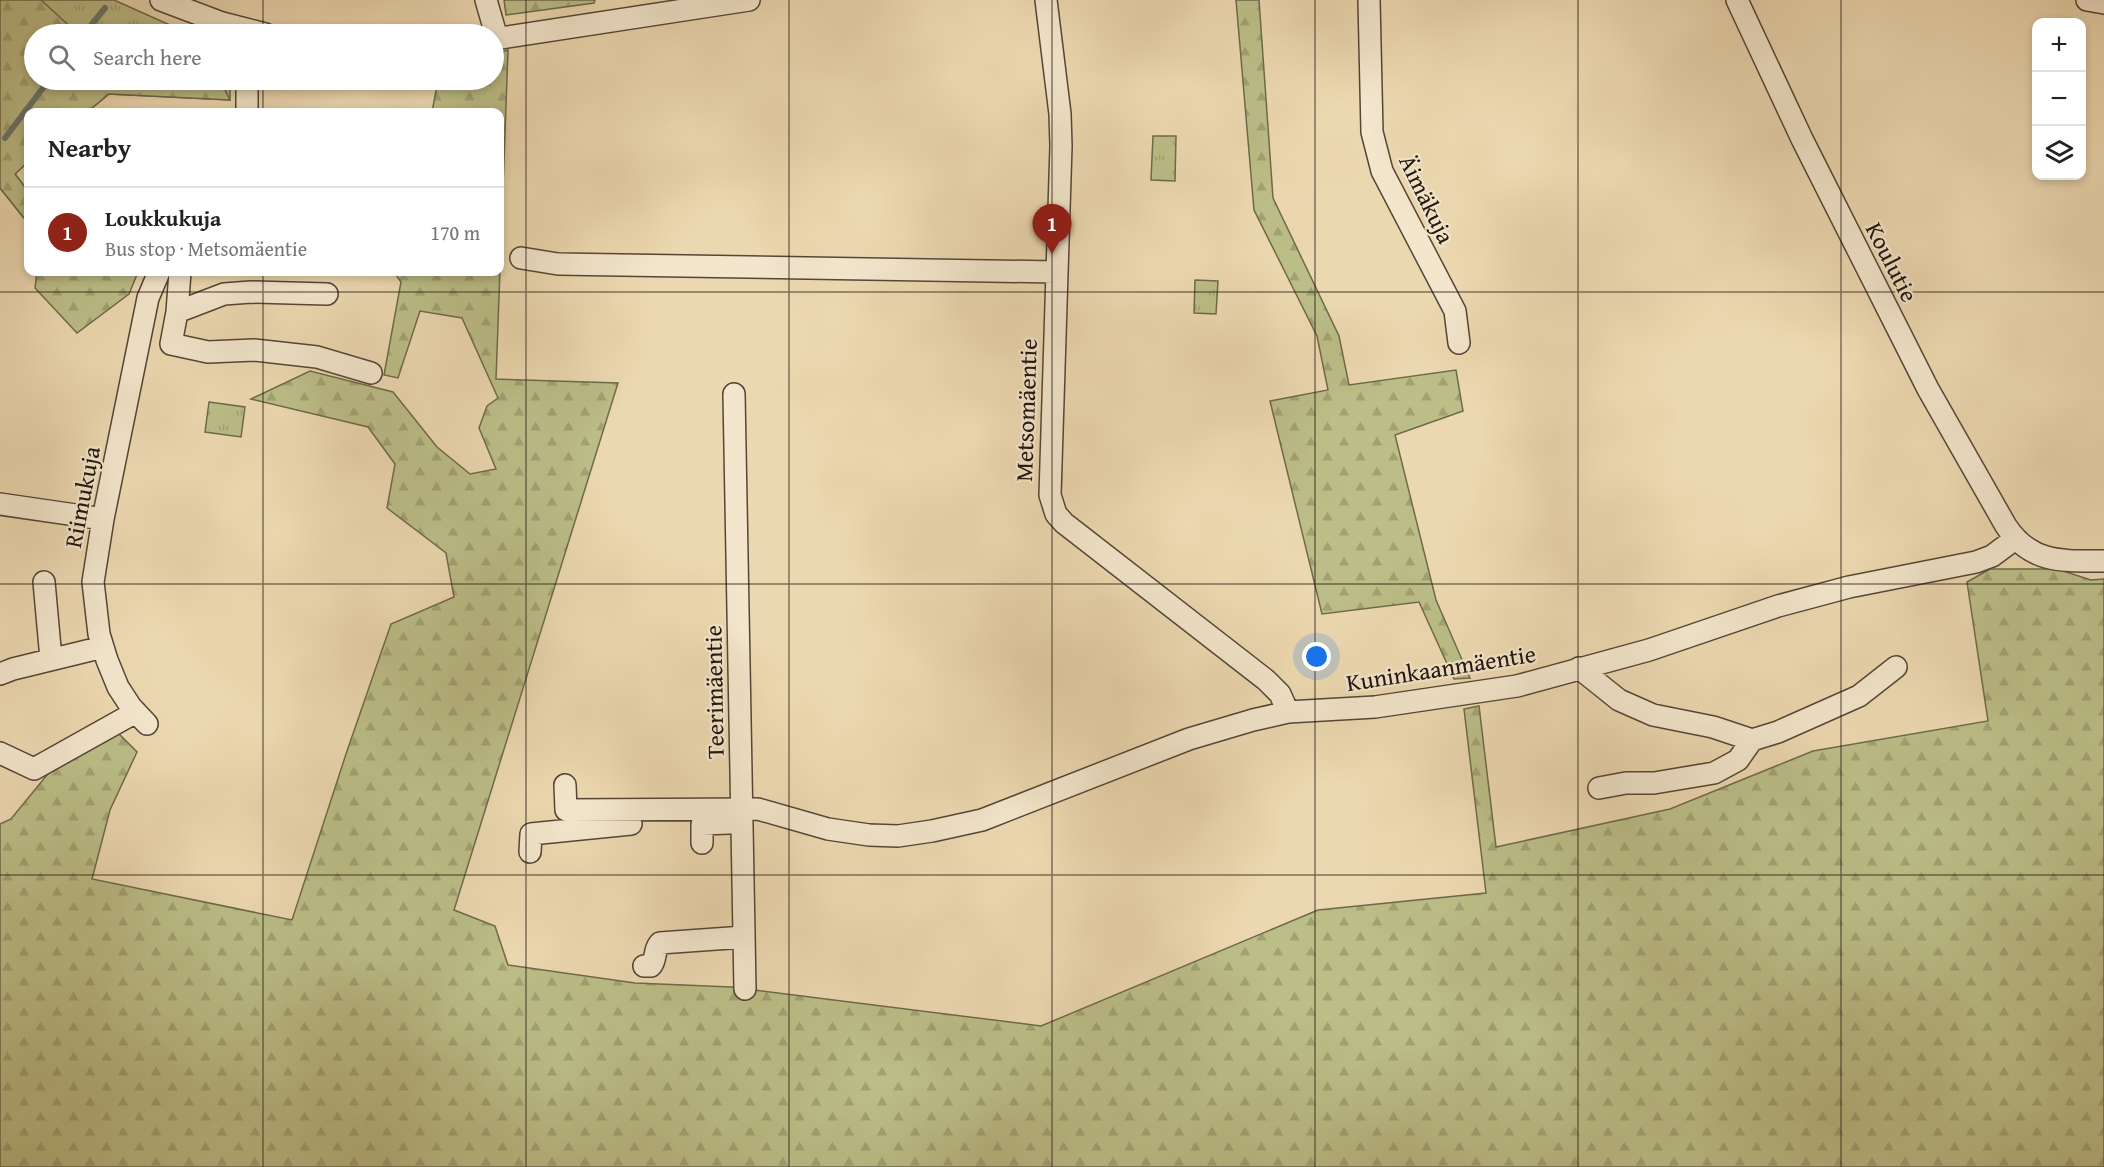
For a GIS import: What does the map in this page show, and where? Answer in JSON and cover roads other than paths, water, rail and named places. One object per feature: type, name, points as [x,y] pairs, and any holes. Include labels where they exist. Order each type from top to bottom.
[{"type":"street","points":[[486,0],[492,24]]},
{"type":"street","points":[[504,37],[749,0]]},
{"type":"street","name":"Metsomäentie","points":[[1046,0],[1060,114],[1050,495],[1056,514],[1064,524],[1266,680],[1280,694],[1288,712]]},
{"type":"street","name":"Äimäkuja","points":[[1369,0],[1372,132],[1382,171],[1455,311],[1459,343]]},
{"type":"street","name":"Koulutie","points":[[1737,0],[1802,140],[1928,389],[2015,539]]},
{"type":"street","points":[[2087,0],[2104,3]]},
{"type":"street","points":[[167,3],[200,7],[236,24]]},
{"type":"street","points":[[247,90],[247,108]]},
{"type":"street","points":[[521,258],[570,264],[1056,272]]},
{"type":"street","name":"Riimukuja","points":[[0,753],[34,769],[141,718],[118,687],[103,647],[95,608],[93,582],[103,519],[148,298],[157,276]]},
{"type":"street","points":[[180,276],[177,312],[171,344],[208,352],[254,350],[317,357],[371,373]]},
{"type":"street","points":[[177,312],[224,294],[265,292],[327,294]]},
{"type":"street","name":"Teerimäentie","points":[[734,394],[745,989]]},
{"type":"street","points":[[0,504],[103,519]]},
{"type":"street","points":[[2015,539],[2028,551],[2044,558],[2104,561]]},
{"type":"street","name":"Kuninkaanmäentie","points":[[565,785],[566,810],[742,816],[773,812],[828,828],[868,835],[898,836],[932,831],[982,820],[1189,739],[1253,720],[1288,712],[1375,707],[1517,686],[1649,650],[1778,606],[1849,587],[1976,562],[1992,556],[2015,539]]},
{"type":"street","points":[[44,582],[51,658]]},
{"type":"street","points":[[0,674],[51,658],[103,647]]},
{"type":"street","points":[[1580,668],[1619,700],[1653,715],[1713,727],[1752,740],[1778,732],[1859,696],[1896,667]]},
{"type":"street","points":[[1599,788],[1626,783],[1654,783],[1714,773],[1738,760],[1752,740]]},
{"type":"street","points":[[530,852],[531,834],[702,833],[742,816]]},
{"type":"street","points":[[644,966],[651,966],[655,949],[660,943],[744,938]]},
{"type":"waterway","points":[[92,24],[105,8]]},
{"type":"waterway","points":[[28,108],[41,90]]},
{"type":"waterway","points":[[5,138],[24,113]]},
{"type":"place","name":"Loukkukuja","points":[[1052,254]]}]
